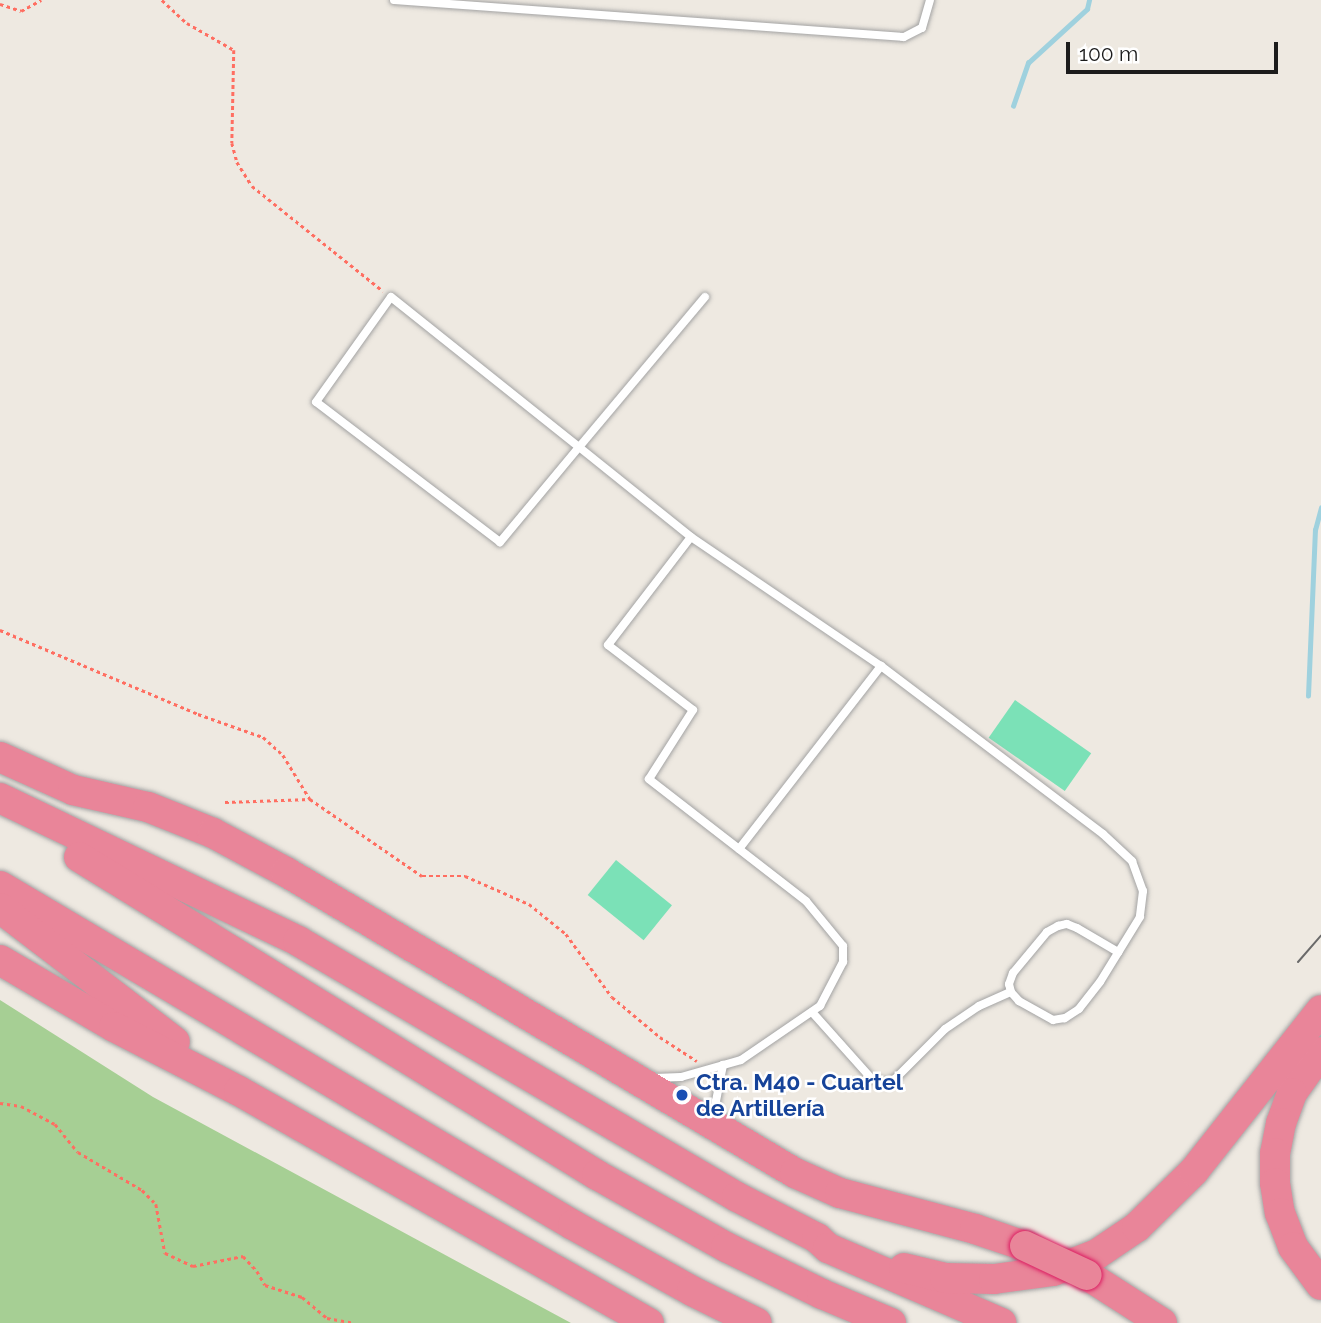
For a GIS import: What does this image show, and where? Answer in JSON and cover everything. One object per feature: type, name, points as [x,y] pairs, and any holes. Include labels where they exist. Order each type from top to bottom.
[{"type":"highway","points":[[0,757],[73,790],[148,807],[213,833],[286,872],[795,1173],[840,1193],[975,1229],[1025,1246],[1087,1275],[1162,1323]]},
{"type":"highway","points":[[0,798],[298,942],[737,1197],[817,1238],[828,1248],[1001,1323]]},
{"type":"highway","points":[[0,809],[597,1175],[726,1247],[822,1294],[891,1323]]},
{"type":"highway","points":[[0,886],[573,1225],[692,1292],[757,1323]]},
{"type":"highway","points":[[0,908],[239,1091]]},
{"type":"highway","points":[[0,960],[114,1027],[239,1091],[649,1323]]},
{"type":"highway","points":[[817,1238],[833,1237],[904,1268],[945,1278],[994,1279],[1053,1271],[1097,1254],[1138,1227],[1194,1171],[1321,1010]]},
{"type":"highway","points":[[1316,1057],[1292,1093],[1281,1123],[1275,1153],[1275,1184],[1280,1213],[1293,1247],[1321,1285]]},
{"type":"lane","points":[[394,0],[521,5],[904,37],[922,28],[930,0]]},
{"type":"lane","points":[[705,296],[579,447],[500,542],[316,402],[391,297],[579,447],[691,537],[881,666],[1103,834],[1132,861],[1140,877],[1143,901],[1140,917],[1118,952],[1079,1009],[1065,1018],[1053,1020],[1039,1015],[1011,992],[1009,984],[1013,973],[1047,932],[1058,926],[1067,924],[1077,928],[1118,952]]},
{"type":"lane","points":[[634,1079],[681,1077],[741,1060],[820,1006],[843,962],[843,946],[806,901],[649,779],[693,710],[608,645],[691,537]]},
{"type":"lane","points":[[739,849],[881,666]]},
{"type":"lane","points":[[812,1012],[872,1079],[887,1083],[896,1078],[945,1029],[979,1006],[1011,992]]},
{"type":"lane","points":[[719,1128],[716,1101],[723,1065]]},
{"type":"path","points":[[0,4],[21,11],[41,0]]},
{"type":"path","points":[[162,0],[187,23],[234,50],[232,143],[237,162],[251,186],[391,297]]},
{"type":"path","points":[[0,630],[198,714],[263,737],[283,755],[310,799],[422,876],[465,876],[529,904],[566,934],[612,997],[660,1037],[709,1069]]},
{"type":"path","points":[[225,802],[310,799]]},
{"type":"path","points":[[0,1103],[21,1106],[55,1124],[78,1152],[142,1190],[156,1204],[165,1253],[193,1266],[243,1256],[265,1285],[302,1297],[327,1318],[355,1323]]},
{"type":"green space","points":[[1015,700],[1091,753],[1065,791],[989,738]]},
{"type":"green space","points":[[616,860],[672,905],[644,940],[588,895]]},
{"type":"green space","points":[[0,1000],[153,1097],[571,1323],[0,1323]]},
{"type":"waterway","points":[[1013,106],[1028,63],[1087,9],[1089,0]]},
{"type":"waterway","points":[[1308,696],[1315,530],[1321,508]]},
{"type":"tram line","points":[[1298,962],[1321,936]]},
{"type":"place","name":"Ctra. M40 - Cuartel de Artillería","points":[[682,1095]]}]
